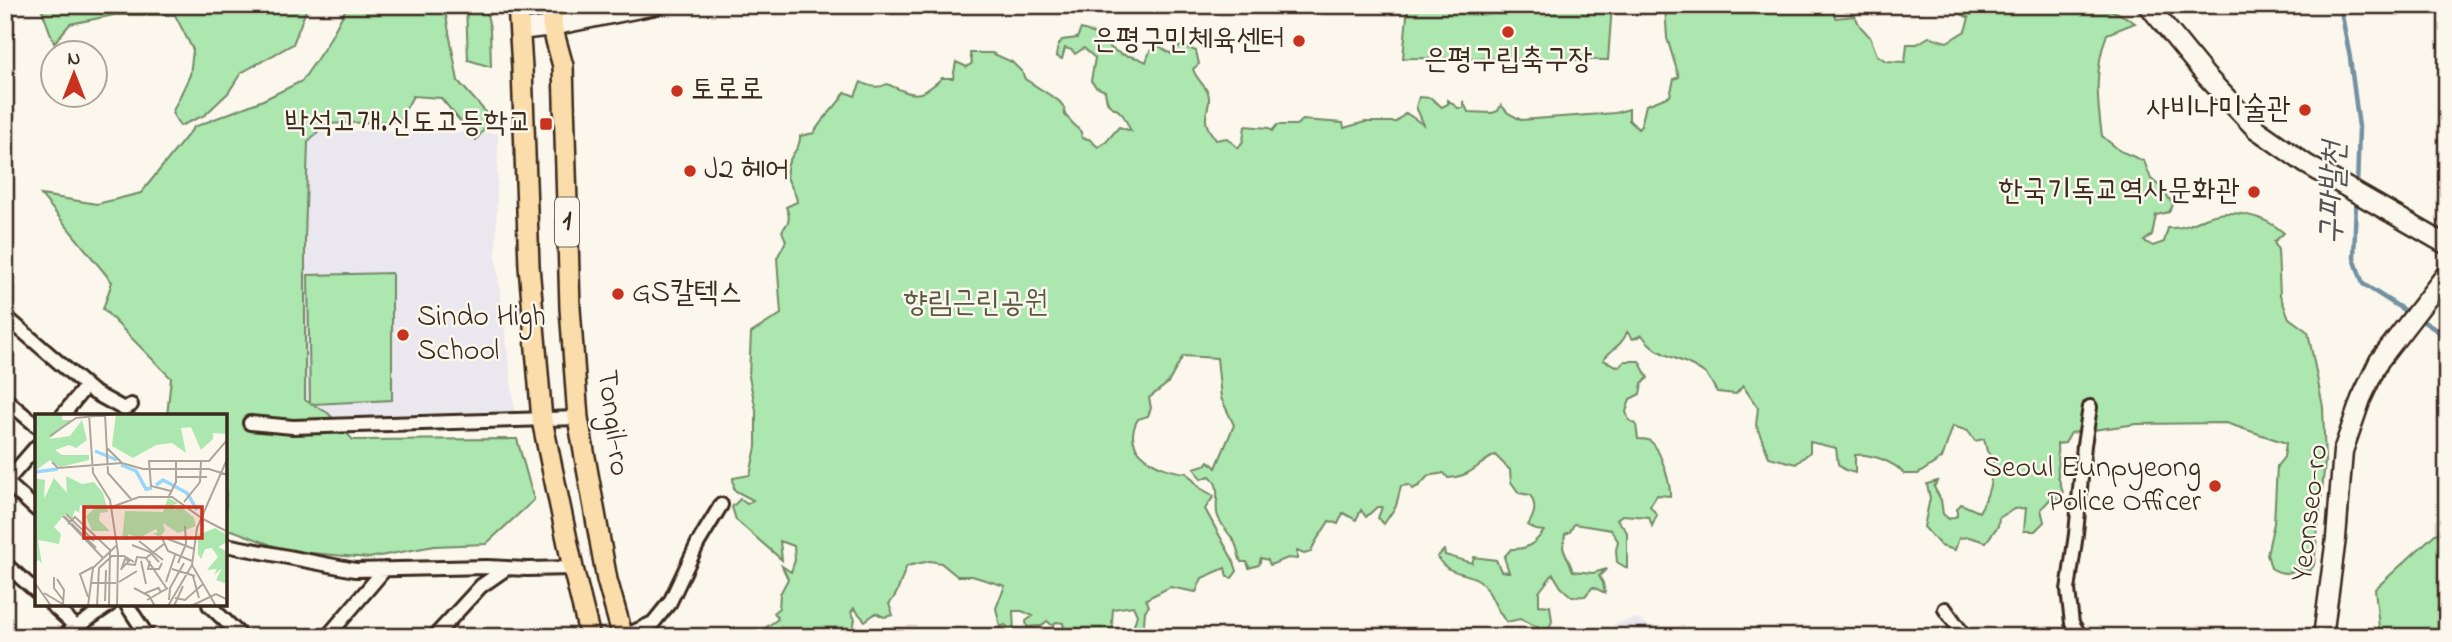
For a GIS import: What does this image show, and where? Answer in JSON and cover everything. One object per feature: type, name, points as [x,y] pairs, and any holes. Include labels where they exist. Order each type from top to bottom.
[{"type":"main road","name":"1","points":[[518,5],[529,266],[542,420],[590,637]]},
{"type":"main road","name":"Tongil-ro","points":[[552,5],[552,26],[563,66],[570,308],[578,418],[607,580],[624,637]]},
{"type":"main road","points":[[520,30],[655,5]]},
{"type":"main road","points":[[2148,5],[2206,76],[2256,129],[2306,164],[2420,232],[2447,245]]},
{"type":"main road","name":"Yeonseo-ro","points":[[2323,637],[2336,538],[2343,451],[2361,399],[2379,361],[2447,273]]},
{"type":"street","points":[[5,316],[86,387],[124,409],[131,405]]},
{"type":"street","points":[[64,414],[86,387]]},
{"type":"street","points":[[5,399],[35,424]]},
{"type":"street","points":[[2081,637],[2072,623],[2068,590],[2090,407]]},
{"type":"street","points":[[250,423],[293,427],[578,418]]},
{"type":"street","points":[[35,448],[5,482],[35,508]]},
{"type":"street","points":[[624,637],[647,632],[670,602],[698,543],[721,505]]},
{"type":"street","points":[[228,545],[355,570],[573,568]]},
{"type":"street","points":[[5,564],[35,590]]},
{"type":"street","points":[[434,637],[481,586],[507,568]]},
{"type":"street","points":[[327,637],[386,569]]},
{"type":"street","points":[[54,607],[71,622],[70,634]]},
{"type":"street","points":[[70,634],[106,607]]},
{"type":"street","points":[[128,607],[148,637]]},
{"type":"street","points":[[210,607],[242,637]]},
{"type":"street","points":[[1945,609],[1964,636]]},
{"type":"shaded area","name":"Sindo High School","points":[[310,130],[498,133],[496,258],[515,412],[300,418],[298,142]]},
{"type":"shaded area","points":[[1637,618],[1646,624],[1654,637],[1606,637],[1614,624]]},
{"type":"green space","points":[[40,5],[308,5],[293,44],[241,73],[228,93],[205,115],[180,126],[172,113],[190,75],[193,50],[175,15],[114,15],[70,24],[58,38],[52,38]]},
{"type":"green space","points":[[348,5],[444,5],[458,81],[492,119],[476,140],[441,98],[413,96],[399,121],[325,124],[308,142],[305,240],[305,400],[310,403],[308,275],[392,273],[392,400],[312,404],[328,413],[353,440],[517,439],[534,500],[486,544],[434,546],[369,558],[287,551],[228,531],[228,414],[167,414],[171,378],[103,309],[112,282],[41,195],[97,204],[141,193],[194,127],[263,100],[302,81],[327,44]]},
{"type":"green space","points":[[466,5],[485,5],[490,28],[491,67],[468,60]]},
{"type":"green space","name":"은평구립축구장","points":[[1408,5],[1612,5],[1608,60],[1403,58]]},
{"type":"green space","name":"향림근린공원","points":[[1665,5],[1828,5],[1836,18],[1855,16],[1870,37],[1877,55],[1886,61],[1905,62],[1907,44],[1917,44],[1929,37],[1947,42],[1965,31],[1969,18],[1954,10],[1954,5],[2073,5],[2107,9],[2135,23],[2107,34],[2098,72],[2098,97],[2102,136],[2120,151],[2144,161],[2151,179],[2163,189],[2173,205],[2169,212],[2156,215],[2152,235],[2144,241],[2153,246],[2164,242],[2168,228],[2183,227],[2225,213],[2257,217],[2284,233],[2274,242],[2278,250],[2280,295],[2289,318],[2308,332],[2323,407],[2325,462],[2314,565],[2310,571],[2303,568],[2279,572],[2271,568],[2267,554],[2274,523],[2277,466],[2284,457],[2286,443],[2226,423],[2137,424],[2071,433],[2065,443],[2057,444],[2058,476],[2063,493],[2059,503],[2054,495],[2041,509],[2044,522],[2035,531],[2024,531],[2026,508],[2014,509],[1999,518],[1998,526],[1986,542],[1969,537],[1959,538],[1955,550],[1941,546],[1924,527],[1930,498],[1927,484],[1937,481],[1934,487],[1941,500],[1943,514],[1949,519],[1957,516],[1957,509],[1961,504],[1979,512],[1988,492],[1993,466],[1993,458],[1987,451],[1984,439],[1975,441],[1968,431],[1953,426],[1942,458],[1918,474],[1904,474],[1888,462],[1861,455],[1855,455],[1855,473],[1838,464],[1836,448],[1810,442],[1810,452],[1796,464],[1769,457],[1756,425],[1758,408],[1743,386],[1736,394],[1717,392],[1704,373],[1688,363],[1664,354],[1642,335],[1633,339],[1627,332],[1603,360],[1619,367],[1625,361],[1639,361],[1648,378],[1642,383],[1640,394],[1630,399],[1626,412],[1629,420],[1636,424],[1638,439],[1650,441],[1661,458],[1670,496],[1657,495],[1650,506],[1657,515],[1652,526],[1649,517],[1622,515],[1617,519],[1627,532],[1627,568],[1617,562],[1618,541],[1611,530],[1574,524],[1570,532],[1565,534],[1563,548],[1573,571],[1593,573],[1607,569],[1599,576],[1605,593],[1593,587],[1585,596],[1572,597],[1561,587],[1553,574],[1539,592],[1539,605],[1550,606],[1552,621],[1548,632],[1520,619],[1507,622],[1480,581],[1447,568],[1437,557],[1444,550],[1445,555],[1472,563],[1474,557],[1496,560],[1501,571],[1509,572],[1504,557],[1511,549],[1530,545],[1544,531],[1528,525],[1534,503],[1530,495],[1519,493],[1511,482],[1510,470],[1495,455],[1463,475],[1448,478],[1444,473],[1428,476],[1412,489],[1409,485],[1401,486],[1396,506],[1384,524],[1378,518],[1382,507],[1377,507],[1366,517],[1361,510],[1356,520],[1343,513],[1338,524],[1329,521],[1311,552],[1304,554],[1297,551],[1297,559],[1288,558],[1270,565],[1268,560],[1261,558],[1259,565],[1249,568],[1247,562],[1241,562],[1234,541],[1218,516],[1214,480],[1210,476],[1201,479],[1194,468],[1209,461],[1216,468],[1234,425],[1221,398],[1217,358],[1183,356],[1168,383],[1149,398],[1151,408],[1148,416],[1138,419],[1134,441],[1145,458],[1165,468],[1187,473],[1200,488],[1214,496],[1205,509],[1237,571],[1232,578],[1227,577],[1225,568],[1202,578],[1196,592],[1170,587],[1146,599],[1149,606],[1145,611],[1143,637],[1129,635],[1135,635],[1132,632],[1137,615],[1133,606],[1113,609],[1115,634],[1109,637],[1100,632],[1096,636],[1087,632],[1069,634],[1063,623],[1056,622],[1053,626],[1047,621],[1041,626],[1027,627],[1026,621],[1033,616],[1022,611],[1013,611],[1014,633],[1005,625],[1000,627],[996,608],[1005,586],[972,576],[957,576],[941,563],[930,561],[907,566],[898,590],[889,604],[893,615],[884,617],[876,613],[865,621],[854,608],[851,612],[855,619],[853,629],[859,637],[752,637],[778,619],[774,612],[779,608],[780,594],[788,579],[782,566],[791,572],[795,560],[794,546],[780,541],[782,560],[736,520],[732,507],[740,499],[747,504],[753,500],[734,490],[733,478],[750,475],[756,447],[756,410],[749,377],[751,333],[781,314],[777,258],[786,241],[782,231],[789,220],[786,207],[797,202],[787,174],[788,164],[799,145],[800,136],[814,133],[845,92],[855,96],[861,82],[874,87],[887,84],[910,93],[921,93],[942,78],[953,78],[956,62],[967,67],[972,63],[970,53],[992,53],[1012,62],[1025,79],[1059,101],[1064,107],[1065,115],[1081,132],[1082,138],[1089,139],[1098,147],[1119,127],[1131,131],[1119,110],[1109,105],[1105,91],[1091,81],[1095,58],[1084,48],[1075,54],[1065,48],[1062,59],[1056,56],[1062,40],[1077,38],[1081,29],[1093,33],[1119,53],[1146,62],[1150,51],[1159,46],[1171,54],[1174,47],[1183,46],[1196,51],[1199,64],[1193,69],[1209,97],[1206,117],[1208,128],[1216,140],[1227,138],[1238,148],[1243,141],[1245,126],[1269,128],[1272,131],[1277,125],[1296,125],[1303,120],[1343,123],[1344,128],[1365,122],[1396,122],[1406,113],[1424,125],[1416,107],[1419,97],[1431,98],[1442,107],[1448,104],[1448,100],[1458,108],[1463,108],[1463,101],[1468,112],[1492,113],[1498,111],[1501,105],[1508,113],[1521,120],[1615,113],[1629,109],[1629,120],[1638,129],[1646,105],[1670,96],[1674,79],[1679,77],[1667,38]]},
{"type":"green space","points":[[2447,528],[2447,637],[2380,637],[2375,589],[2435,534]]},
{"type":"waterway","name":"구파발천","points":[[2340,5],[2359,127],[2357,188]]},
{"type":"waterway","name":"구파발천","points":[[2356,200],[2354,258],[2363,284],[2410,314]]},
{"type":"waterway","name":"구파발천","points":[[2418,318],[2447,337]]},
{"type":"place","name":"은평구립축구장","points":[[1508,32]]},
{"type":"place","name":"은평구민체육센터","points":[[1299,41]]},
{"type":"place","name":"토로로","points":[[677,91]]},
{"type":"place","name":"사비나미술관","points":[[2305,110]]},
{"type":"place","name":"박석고개.신도고등학교","points":[[546,124]]},
{"type":"place","name":"J2 헤어","points":[[690,171]]},
{"type":"place","name":"한국기독교역사문화관","points":[[2254,192]]},
{"type":"place","name":"GS칼텍스","points":[[618,294]]},
{"type":"place","name":"Sindo High School","points":[[403,335]]},
{"type":"place","name":"Seoul Eunpyeong Police Officer","points":[[2215,486]]}]
